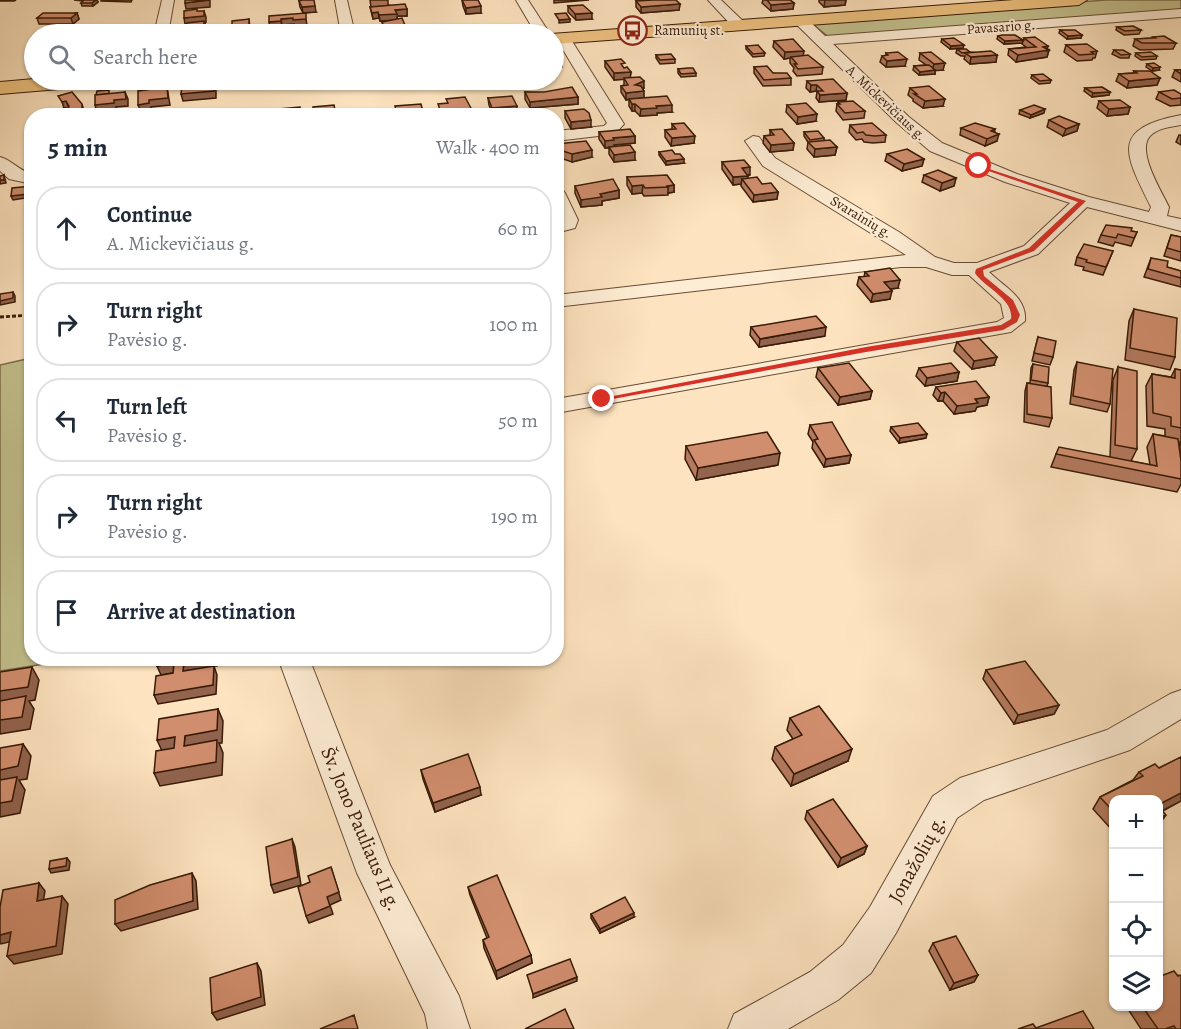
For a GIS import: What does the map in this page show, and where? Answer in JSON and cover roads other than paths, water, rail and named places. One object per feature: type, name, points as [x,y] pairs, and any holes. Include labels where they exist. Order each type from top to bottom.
[{"type":"main road","points":[[564,39],[1000,3],[1078,0]]},
{"type":"main road","points":[[0,88],[24,86]]},
{"type":"street","points":[[163,24],[168,0]]},
{"type":"street","points":[[341,0],[346,24]]},
{"type":"street","points":[[522,0],[537,24]]},
{"type":"street","points":[[714,0],[739,25]]},
{"type":"street","name":"Pavasario g.","points":[[820,40],[1181,13]]},
{"type":"street","name":"A. Mickevičiaus g.","points":[[800,20],[903,120],[936,147],[1011,178],[1083,201],[1181,225]]},
{"type":"street","points":[[564,48],[616,124],[609,130],[564,135]]},
{"type":"street","points":[[1157,219],[1160,215],[1160,207],[1140,167],[1136,152],[1137,143],[1142,133],[1153,126],[1181,120]]},
{"type":"street","name":"Svarainių g.","points":[[753,141],[769,162],[892,236],[928,261],[952,269],[979,269]]},
{"type":"street","points":[[0,162],[15,175],[24,177]]},
{"type":"street","points":[[564,405],[1003,327],[1014,321],[1015,310],[1006,297],[981,278],[978,273],[979,269],[1031,250],[1083,201]]},
{"type":"street","points":[[564,209],[569,220],[568,224],[564,225]]},
{"type":"street","points":[[564,300],[901,261],[928,261]]},
{"type":"street","name":"Šv. Jono Pauliaus II g.","points":[[296,666],[375,873],[445,1010],[449,1029]]},
{"type":"street","name":"Jonažolių g.","points":[[748,1029],[824,986],[857,958],[883,920],[945,807],[972,789],[1118,740],[1181,703]]},
{"type":"place","name":"Ramunių st.","points":[[633,30]]}]
